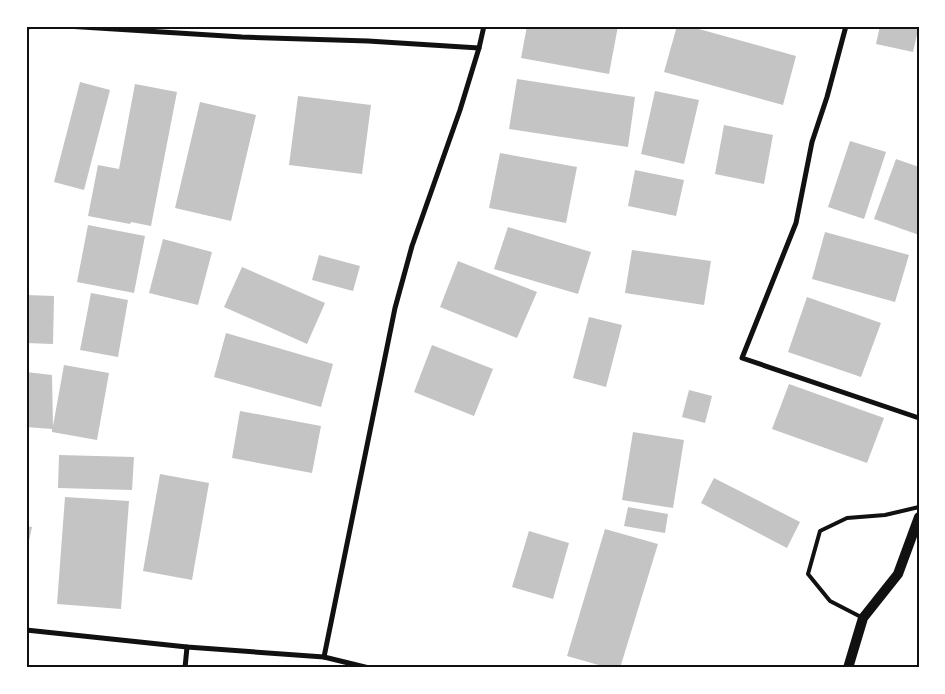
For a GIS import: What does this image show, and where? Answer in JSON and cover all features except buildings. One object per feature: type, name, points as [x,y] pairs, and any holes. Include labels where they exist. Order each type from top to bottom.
[{"type":"main road","points":[[848,668],[863,618],[898,574],[919,517]]},
{"type":"street","points":[[26,26],[36,26]]},
{"type":"street","points":[[66,26],[232,37],[368,41],[479,48]]},
{"type":"street","points":[[324,657],[395,308],[412,246],[460,110],[484,26]]},
{"type":"street","points":[[846,26],[827,97],[812,142],[796,223],[742,358],[919,418]]},
{"type":"street","points":[[26,630],[187,648],[324,657],[369,668]]},
{"type":"street","points":[[185,668],[187,648]]},
{"type":"lane","points":[[863,618],[830,601],[808,574],[820,531],[847,518],[885,515],[919,507]]}]
